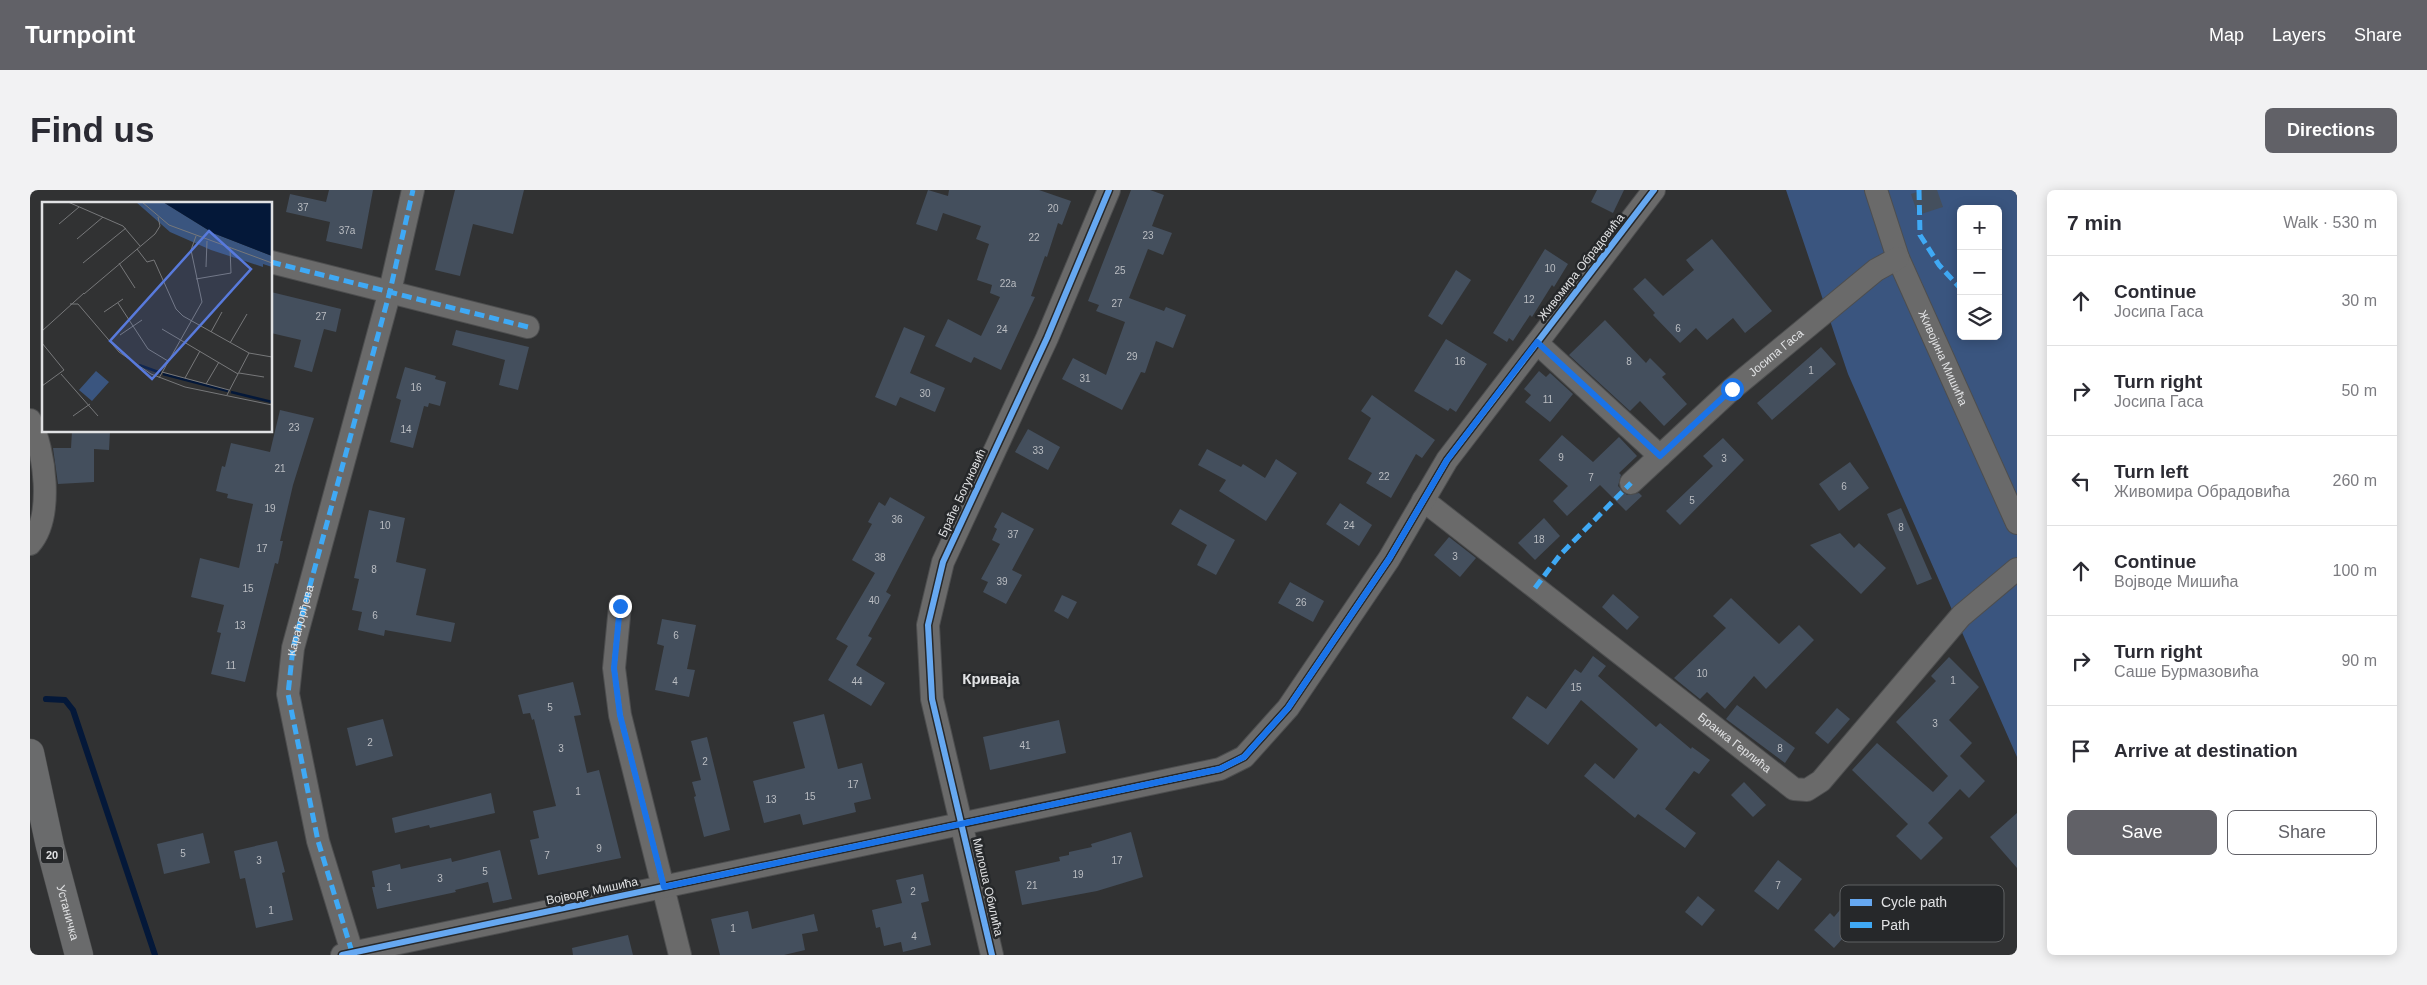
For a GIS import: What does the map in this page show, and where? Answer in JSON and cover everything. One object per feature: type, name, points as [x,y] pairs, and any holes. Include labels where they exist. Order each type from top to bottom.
[{"type":"main road","name":"Устаничка","points":[[30,753],[50,846],[79,955]]},
{"type":"street","name":"Карађорђева","points":[[347,954],[318,841],[288,694],[293,648],[390,291],[413,190]]},
{"type":"street","name":"Браће Богуновић","points":[[963,824],[932,699],[928,625],[942,562],[1047,338],[1109,190]]},
{"type":"street","name":"Живомира Обрадовића","points":[[963,824],[1220,769],[1244,757],[1288,708],[1389,559],[1447,460],[1654,190]]},
{"type":"street","name":"Живојина Мишића","points":[[1876,190],[1898,258],[2017,523]]},
{"type":"street","name":"Јосипа Гаса","points":[[1631,483],[1732,389],[1876,270],[1898,258]]},
{"type":"street","points":[[272,262],[528,327]]},
{"type":"street","points":[[1537,342],[1660,456]]},
{"type":"street","points":[[30,420],[41,448],[44,505],[35,538],[30,544]]},
{"type":"street","name":"Бранка Герлића","points":[[1423,500],[1794,789],[1807,790],[1821,781],[1961,616],[2017,568]]},
{"type":"street","points":[[620,606],[614,668],[620,715],[680,955]]},
{"type":"street","name":"Војводе Мишића","points":[[347,954],[963,824]]},
{"type":"street","name":"Милоша Обилића","points":[[963,824],[992,955]]},
{"type":"shaded area","points":[[1786,190],[2017,190],[2017,757],[1848,374]]},
{"type":"building","points":[[329,190],[373,190],[362,249],[326,241],[330,222],[286,212],[290,194],[326,202]]},
{"type":"building","points":[[455,190],[524,190],[513,234],[473,224],[460,276],[435,270]]},
{"type":"building","points":[[928,190],[948,196],[949,190],[1039,190],[1071,201],[1062,225],[1058,223],[1031,296],[1035,297],[1001,370],[974,357],[971,363],[935,346],[948,319],[981,336],[1000,297],[990,293],[992,285],[977,280],[989,244],[976,239],[981,226],[943,213],[937,231],[916,224]]},
{"type":"building","points":[[1131,190],[1150,190],[1164,195],[1152,226],[1172,233],[1163,255],[1148,249],[1129,298],[1164,311],[1166,307],[1186,315],[1173,348],[1156,341],[1145,373],[1141,372],[1122,410],[1062,379],[1073,358],[1106,375],[1125,322],[1096,311],[1099,305],[1088,301]]},
{"type":"building","points":[[1597,190],[1624,190],[1613,213],[1591,202]]},
{"type":"building","points":[[1923,190],[1937,190],[1943,207],[1918,215],[1911,194]]},
{"type":"building","points":[[1712,239],[1772,311],[1745,333],[1733,318],[1707,340],[1696,328],[1680,343],[1653,315],[1655,313],[1633,289],[1645,278],[1663,296],[1694,270],[1686,260]]},
{"type":"building","points":[[1545,249],[1568,264],[1532,317],[1530,315],[1513,341],[1509,338],[1507,342],[1493,333]]},
{"type":"building","points":[[1456,270],[1471,280],[1442,325],[1428,316]]},
{"type":"building","points":[[272,292],[341,309],[336,332],[324,329],[312,372],[294,367],[301,340],[272,333]]},
{"type":"building","points":[[1605,320],[1646,363],[1650,358],[1666,374],[1662,377],[1687,404],[1664,426],[1640,401],[1630,411],[1569,355]]},
{"type":"building","points":[[904,327],[925,336],[910,373],[945,388],[935,412],[900,397],[896,406],[875,397]]},
{"type":"building","points":[[456,330],[529,347],[518,390],[499,385],[505,360],[452,345]]},
{"type":"building","points":[[1446,339],[1487,364],[1456,412],[1450,408],[1448,411],[1414,391]]},
{"type":"building","points":[[1821,347],[1836,364],[1772,420],[1757,403]]},
{"type":"building","points":[[405,367],[436,376],[435,379],[446,382],[440,406],[429,403],[428,407],[424,406],[413,448],[390,442],[401,400],[396,398]]},
{"type":"building","points":[[1539,371],[1546,377],[1550,373],[1573,394],[1550,422],[1525,402],[1531,395],[1524,389]]},
{"type":"building","points":[[1372,395],[1435,440],[1422,458],[1416,454],[1391,498],[1366,483],[1372,473],[1348,459],[1371,418],[1361,411]]},
{"type":"building","points":[[280,410],[314,418],[293,485],[280,541],[283,541],[278,564],[275,563],[245,682],[211,674],[221,633],[217,632],[224,605],[191,597],[200,558],[239,568],[253,504],[227,498],[228,494],[216,491],[222,466],[225,467],[231,443],[270,452]]},
{"type":"building","points":[[1028,429],[1060,447],[1048,470],[1015,452]]},
{"type":"building","points":[[72,432],[110,432],[109,450],[94,449],[94,482],[58,484],[53,448],[71,448]]},
{"type":"building","points":[[1562,435],[1593,462],[1619,437],[1637,456],[1619,473],[1621,475],[1618,486],[1627,495],[1639,493],[1642,496],[1626,511],[1600,485],[1567,516],[1553,501],[1568,486],[1539,460]]},
{"type":"building","points":[[1723,438],[1744,460],[1680,525],[1666,511],[1713,466],[1703,456]]},
{"type":"building","points":[[1207,449],[1241,467],[1243,464],[1265,478],[1276,459],[1297,473],[1266,521],[1219,491],[1226,480],[1198,465]]},
{"type":"building","points":[[1850,462],[1869,488],[1839,511],[1819,484]]},
{"type":"building","points":[[890,497],[925,517],[886,592],[891,595],[868,636],[872,638],[856,665],[885,683],[871,706],[828,680],[848,646],[836,639],[875,573],[852,560],[872,524],[868,522],[879,502],[885,506]]},
{"type":"building","points":[[1340,503],[1372,525],[1359,546],[1326,524]]},
{"type":"building","points":[[1901,508],[1932,579],[1917,585],[1887,514]]},
{"type":"building","points":[[1180,509],[1235,540],[1216,575],[1197,565],[1207,545],[1171,524]]},
{"type":"building","points":[[369,510],[405,518],[396,562],[426,569],[416,615],[455,623],[451,642],[385,630],[384,636],[358,630],[362,612],[352,610],[359,579],[354,578]]},
{"type":"building","points":[[1002,512],[1034,529],[1012,570],[1022,575],[1006,604],[983,592],[988,582],[981,579],[1000,544],[992,540],[997,529],[994,527]]},
{"type":"building","points":[[1544,518],[1560,536],[1535,560],[1518,543]]},
{"type":"building","points":[[1840,533],[1854,548],[1859,543],[1886,568],[1861,594],[1810,545]]},
{"type":"building","points":[[1449,537],[1476,558],[1460,577],[1434,555]]},
{"type":"building","points":[[1290,582],[1324,601],[1313,622],[1278,603]]},
{"type":"building","points":[[1613,594],[1639,617],[1627,630],[1602,607]]},
{"type":"building","points":[[1062,595],[1077,602],[1068,619],[1054,611]]},
{"type":"building","points":[[1731,598],[1779,644],[1799,625],[1814,640],[1766,689],[1754,676],[1725,709],[1707,692],[1700,699],[1674,678],[1726,628],[1713,616]]},
{"type":"building","points":[[662,619],[696,625],[687,669],[695,670],[689,697],[655,690],[664,646],[657,644]]},
{"type":"building","points":[[1593,656],[1606,666],[1598,676],[1656,727],[1660,723],[1691,749],[1692,747],[1710,760],[1699,774],[1694,771],[1665,809],[1696,833],[1685,848],[1638,814],[1635,818],[1584,776],[1595,763],[1614,779],[1638,749],[1581,700],[1548,745],[1512,718],[1527,696],[1546,709],[1575,669],[1581,673]]},
{"type":"building","points":[[1949,657],[1979,687],[1949,720],[1972,743],[1960,756],[1985,781],[1969,798],[1960,789],[1928,823],[1943,838],[1921,860],[1896,836],[1908,824],[1852,770],[1877,743],[1933,792],[1948,776],[1896,722],[1936,681],[1931,676]]},
{"type":"building","points":[[573,682],[581,715],[574,716],[587,773],[599,770],[621,858],[538,875],[530,840],[539,838],[533,811],[556,806],[534,719],[532,720],[530,713],[523,714],[518,695]]},
{"type":"building","points":[[1737,705],[1795,748],[1785,763],[1726,719]]},
{"type":"building","points":[[1837,708],[1850,719],[1828,744],[1815,733]]},
{"type":"building","points":[[824,714],[838,769],[862,763],[871,799],[854,803],[856,812],[803,825],[800,814],[764,823],[753,781],[805,768],[793,722]]},
{"type":"building","points":[[383,719],[393,756],[356,766],[347,728]]},
{"type":"building","points":[[1059,720],[1066,753],[990,770],[983,737]]},
{"type":"building","points":[[707,737],[730,830],[704,837],[692,782],[701,780],[691,741]]},
{"type":"building","points":[[1744,782],[1766,805],[1753,817],[1731,795]]},
{"type":"building","points":[[491,793],[495,813],[430,828],[429,825],[395,833],[392,818]]},
{"type":"building","points":[[2017,813],[2017,868],[1990,837]]},
{"type":"building","points":[[1131,832],[1143,877],[1097,891],[1022,905],[1015,871],[1060,861],[1059,857],[1069,855],[1069,852],[1092,847],[1091,844]]},
{"type":"building","points":[[203,833],[210,863],[164,874],[157,844]]},
{"type":"building","points":[[277,841],[285,872],[282,873],[293,920],[256,928],[245,878],[240,879],[234,851]]},
{"type":"building","points":[[500,850],[512,899],[493,903],[488,882],[455,890],[456,892],[377,909],[372,887],[375,887],[372,871],[400,864],[401,869],[451,858],[452,862]]},
{"type":"building","points":[[1778,860],[1802,879],[1778,910],[1754,891]]},
{"type":"building","points":[[923,874],[929,901],[921,903],[931,945],[903,952],[901,942],[884,946],[880,927],[876,928],[872,910],[902,903],[896,880]]},
{"type":"building","points":[[1698,896],[1715,910],[1702,926],[1685,912]]},
{"type":"building","points":[[1840,910],[1840,941],[1834,948],[1814,930],[1830,913],[1834,917]]},
{"type":"building","points":[[748,911],[752,929],[814,914],[818,931],[802,934],[805,950],[784,955],[720,955],[711,919]]},
{"type":"building","points":[[628,935],[633,955],[573,955],[572,948]]},
{"type":"waterway","points":[[46,699],[65,700],[73,710],[155,955]]},
{"type":"marked path","points":[[352,952],[318,841],[288,694],[293,648],[390,291],[413,190]]},
{"type":"marked path","points":[[1919,190],[1920,235],[1939,265],[1957,285]]},
{"type":"marked path","points":[[272,262],[528,327]]},
{"type":"marked path","points":[[1535,588],[1560,555],[1631,483]]},
{"type":"marked path","points":[[620,606],[614,668],[620,715],[664,887]]},
{"type":"cycle path","points":[[992,955],[932,699],[928,625],[943,562],[1047,338],[1109,190]]},
{"type":"cycle path","points":[[342,955],[1220,769],[1244,757],[1288,708],[1389,559],[1447,460],[1654,190]]},
{"type":"district","name":"Криваја","points":[[991,679]]},
{"type":"route","points":[[620,606],[614,668],[620,715],[664,887],[1220,769],[1244,757],[1288,708],[1389,559],[1447,460],[1537,342],[1660,456],[1732,389]]}]
